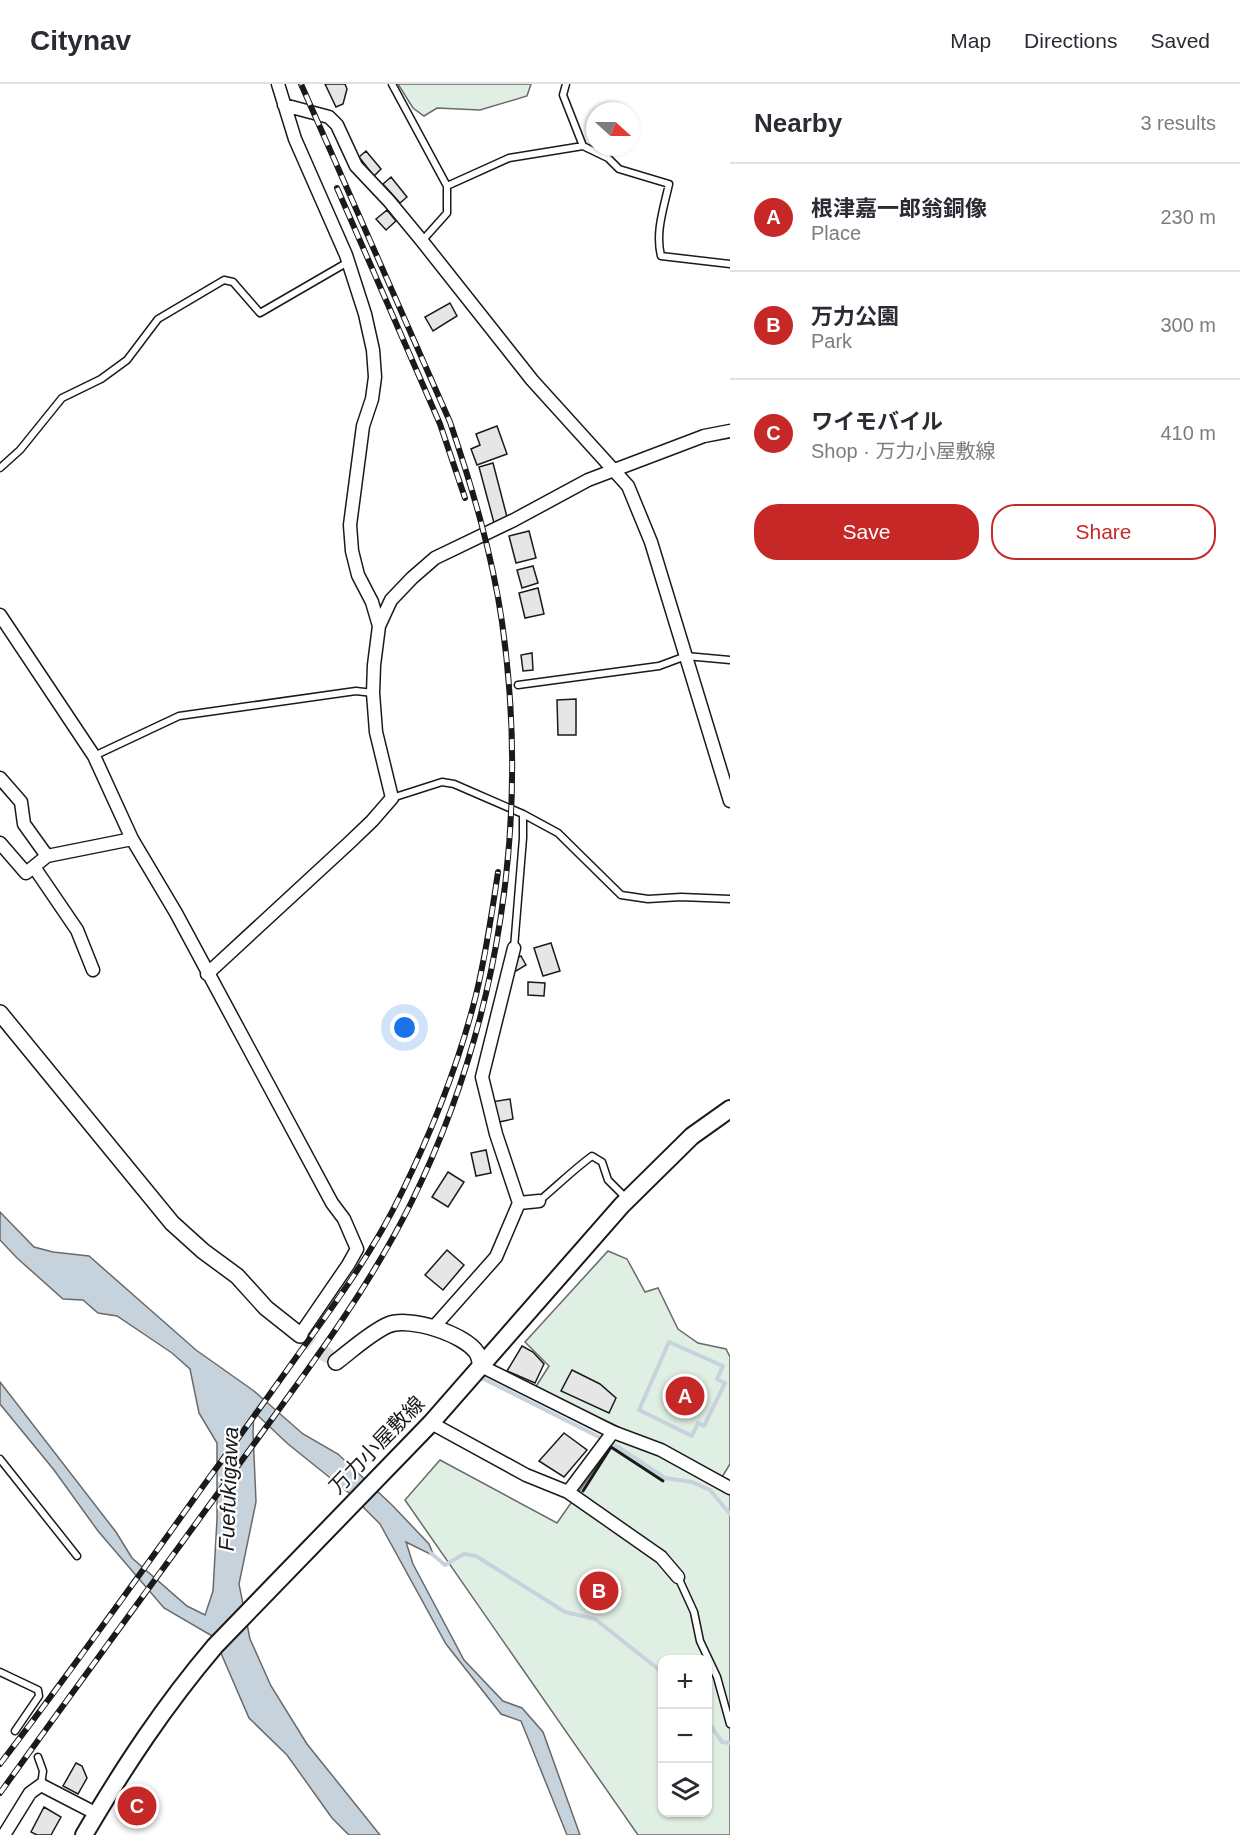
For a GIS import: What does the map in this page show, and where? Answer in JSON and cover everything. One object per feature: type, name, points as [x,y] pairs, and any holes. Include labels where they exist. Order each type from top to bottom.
[{"type":"main road","name":"万力小屋敷線","points":[[84,1835],[146,1736],[215,1646],[427,1427],[628,1200],[692,1136],[730,1109]]},
{"type":"street","points":[[278,84],[295,139],[348,262],[365,314],[373,350],[375,377],[372,399],[363,426],[350,525],[352,551],[358,575],[372,602],[379,626]]},
{"type":"street","points":[[284,105],[329,117],[337,125],[356,166],[422,241],[532,380],[628,486],[651,542],[728,785],[730,801]]},
{"type":"street","points":[[207,974],[350,843],[392,798],[376,732],[373,693],[374,665],[379,626],[392,600],[412,578],[435,558],[514,520],[588,480],[704,436],[730,431]]},
{"type":"street","points":[[0,615],[94,756],[132,839],[176,914],[321,1183],[344,1219],[357,1249],[300,1335],[266,1308],[237,1276],[202,1251],[172,1223],[0,1013]]},
{"type":"street","points":[[0,778],[21,802],[24,824],[47,856]]},
{"type":"street","points":[[0,843],[26,873],[47,856],[132,839]]},
{"type":"street","points":[[34,867],[77,930],[93,970]]},
{"type":"street","points":[[433,1328],[496,1257],[519,1203],[496,1134],[482,1077],[514,948]]},
{"type":"street","points":[[519,1203],[539,1201]]},
{"type":"street","points":[[336,1362],[387,1326],[399,1321],[433,1328],[457,1337],[467,1344],[477,1352],[481,1366],[608,1438],[661,1450],[730,1488]]},
{"type":"street","points":[[427,1427],[526,1475],[568,1492],[661,1557],[678,1577]]},
{"type":"street","points":[[568,1492],[608,1438]]},
{"type":"street","points":[[4,1835],[30,1793],[41,1785],[97,1814]]},
{"type":"lane","points":[[392,84],[447,186],[447,213],[422,241]]},
{"type":"lane","points":[[566,84],[563,95],[583,147]]},
{"type":"lane","points":[[447,186],[509,158],[583,147],[608,158],[618,169],[669,184],[659,229],[661,256],[730,264]]},
{"type":"lane","points":[[0,468],[20,450],[62,398],[101,379],[127,360],[158,318],[224,280],[233,282],[260,313],[348,262]]},
{"type":"lane","points":[[518,685],[659,666],[687,656],[730,660]]},
{"type":"lane","points":[[94,756],[179,716],[356,691],[373,693]]},
{"type":"lane","points":[[392,798],[442,782],[454,784],[523,814],[558,833],[621,895],[648,899],[681,897],[730,899]]},
{"type":"lane","points":[[514,948],[523,814]]},
{"type":"lane","points":[[539,1201],[592,1156],[602,1162],[608,1180],[628,1200]]},
{"type":"lane","points":[[0,1459],[77,1556]]},
{"type":"lane","points":[[678,1577],[694,1612],[700,1641],[717,1677],[730,1724]]},
{"type":"lane","points":[[0,1672],[38,1690],[39,1696],[15,1731]]},
{"type":"lane","points":[[38,1757],[43,1771],[41,1785]]},
{"type":"green space","points":[[398,84],[531,84],[527,96],[480,110],[437,108],[424,116],[413,108]]},
{"type":"green space","points":[[608,1251],[627,1259],[645,1292],[658,1288],[678,1329],[698,1343],[726,1349],[730,1357],[730,1464],[716,1487],[730,1494],[730,1835],[638,1835],[405,1500],[440,1460],[557,1523],[615,1440],[619,1427],[535,1388],[549,1366],[525,1342]]},
{"type":"water","name":"Fuefukigawa","points":[[0,1212],[34,1247],[53,1252],[89,1256],[196,1350],[254,1391],[303,1434],[338,1454],[429,1544],[434,1556],[406,1542],[413,1564],[464,1660],[503,1701],[522,1708],[543,1732],[580,1835],[567,1835],[521,1721],[501,1714],[446,1644],[380,1524],[349,1493],[288,1444],[254,1412],[256,1502],[239,1584],[250,1639],[271,1686],[307,1744],[380,1835],[349,1835],[332,1818],[287,1755],[249,1718],[214,1637],[164,1608],[98,1531],[54,1470],[0,1404],[0,1382],[116,1532],[132,1558],[187,1606],[205,1615],[213,1591],[217,1519],[217,1443],[199,1413],[190,1369],[172,1353],[117,1316],[98,1313],[83,1300],[63,1299],[0,1240]]},
{"type":"building","points":[[325,84],[345,84],[347,89],[343,104],[336,107]]},
{"type":"building","points":[[366,151],[381,169],[374,176],[359,157]]},
{"type":"building","points":[[391,177],[407,197],[400,203],[383,184]]},
{"type":"building","points":[[387,210],[396,221],[386,230],[376,219]]},
{"type":"building","points":[[450,303],[457,316],[433,331],[425,317]]},
{"type":"building","points":[[497,426],[507,454],[477,465],[471,449],[480,445],[476,434]]},
{"type":"building","points":[[493,463],[507,517],[494,523],[479,467]]},
{"type":"building","points":[[529,531],[536,558],[516,563],[509,536]]},
{"type":"building","points":[[533,566],[538,583],[522,588],[517,570]]},
{"type":"building","points":[[538,588],[544,614],[525,618],[519,593]]},
{"type":"building","points":[[532,653],[533,670],[523,671],[521,655]]},
{"type":"building","points":[[576,699],[576,735],[558,735],[557,700]]},
{"type":"building","points":[[551,943],[560,971],[543,976],[534,948]]},
{"type":"building","points":[[521,956],[526,965],[516,971],[510,961]]},
{"type":"building","points":[[528,982],[545,983],[544,996],[528,995]]},
{"type":"building","points":[[510,1099],[513,1119],[499,1122],[496,1109],[493,1110],[491,1102]]},
{"type":"building","points":[[486,1150],[491,1173],[476,1176],[471,1153]]},
{"type":"building","points":[[448,1172],[464,1182],[448,1207],[432,1197]]},
{"type":"building","points":[[447,1250],[464,1265],[443,1290],[425,1275]]},
{"type":"building","points":[[522,1346],[533,1352],[544,1364],[535,1383],[507,1371]]},
{"type":"building","points":[[572,1370],[600,1384],[616,1398],[609,1413],[561,1391]]},
{"type":"building","points":[[564,1433],[587,1450],[564,1477],[539,1461]]},
{"type":"building","points":[[76,1763],[82,1766],[87,1778],[78,1794],[63,1786]]},
{"type":"building","points":[[139,1791],[154,1800],[145,1817],[129,1807]]},
{"type":"building","points":[[44,1807],[61,1817],[51,1835],[37,1835],[31,1832]]},
{"type":"waterway","points":[[669,1342],[723,1366],[717,1379],[725,1383],[704,1426],[698,1423],[692,1436],[639,1410],[669,1342]]},
{"type":"waterway","points":[[480,1377],[615,1445],[665,1478],[692,1482],[710,1490],[730,1514]]},
{"type":"waterway","points":[[431,1553],[445,1565],[464,1554],[476,1556],[565,1612],[595,1619],[658,1669]]},
{"type":"waterway","points":[[712,1728],[722,1742],[730,1743]]},
{"type":"tunnel","points":[[300,1335],[336,1362]]},
{"type":"railway","points":[[0,1793],[313,1362],[355,1300],[394,1236],[442,1134],[467,1064],[486,992],[500,919],[509,845],[512,771],[510,696],[502,622],[487,546],[450,422],[301,84]]},
{"type":"railway","points":[[337,188],[440,424],[465,498]]},
{"type":"railway","points":[[0,1764],[106,1622],[328,1314],[390,1215],[434,1121],[461,1046],[483,964],[498,872]]},
{"type":"wall","points":[[583,1491],[611,1447],[663,1481]]},
{"type":"place","name":"根津嘉一郎翁銅像","points":[[685,1396]]},
{"type":"place","name":"万力公園","points":[[599,1591]]},
{"type":"place","name":"ワイモバイル","points":[[137,1806]]}]
